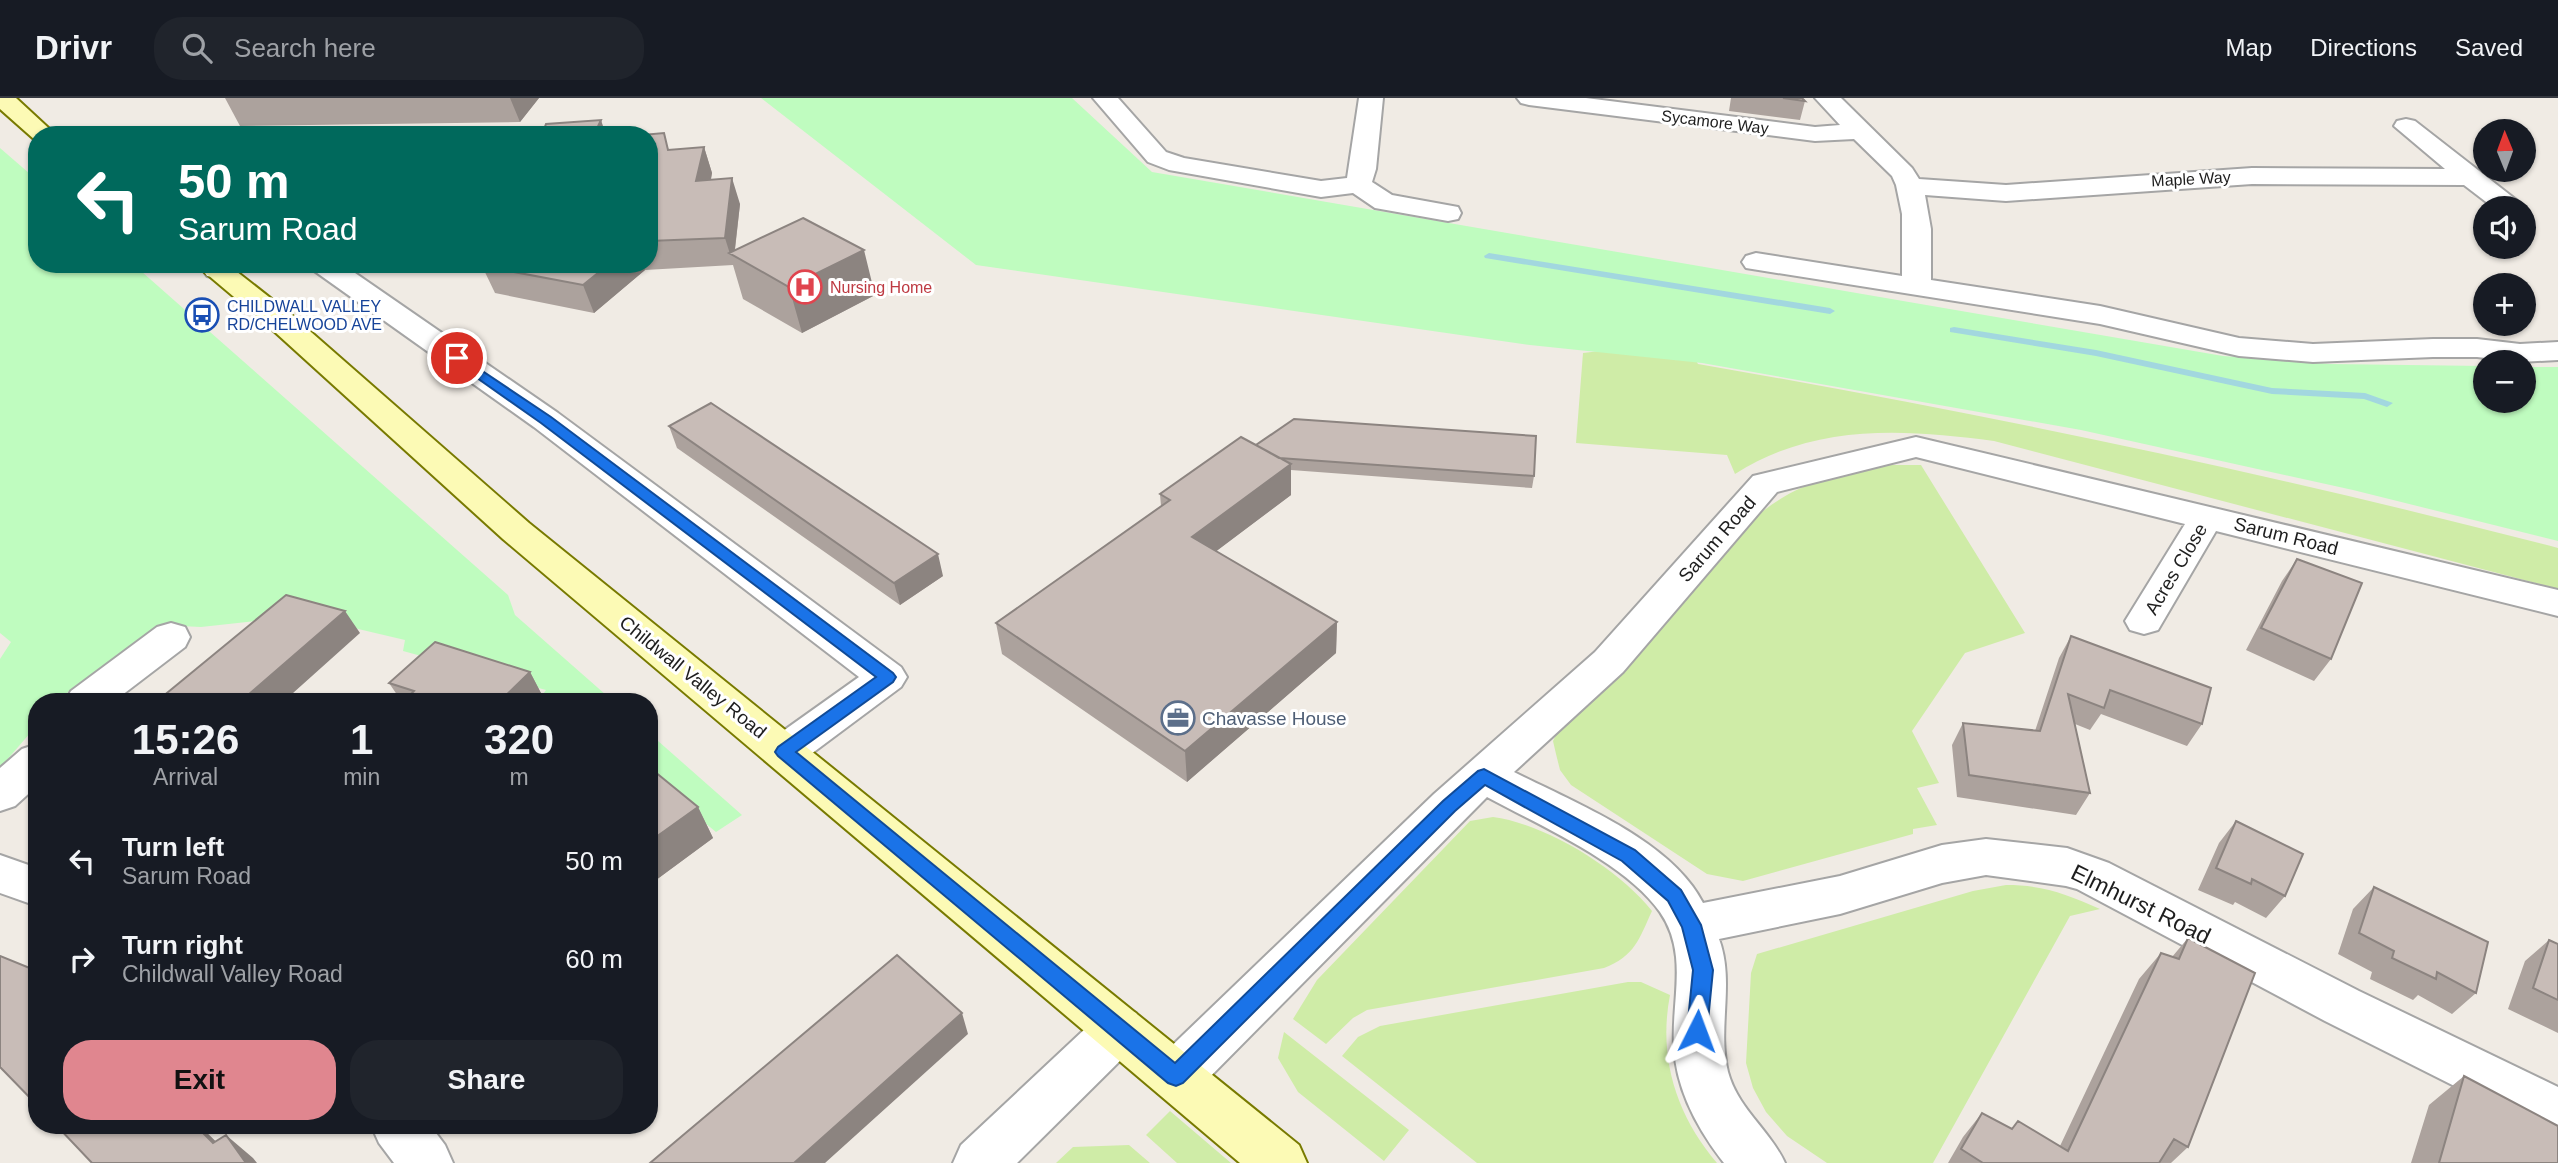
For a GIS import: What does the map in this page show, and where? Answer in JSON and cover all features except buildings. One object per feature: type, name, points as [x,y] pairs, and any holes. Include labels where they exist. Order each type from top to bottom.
[{"type":"main road","points":[[2,98],[34,126]]},
{"type":"main road","name":"Childwall Valley Road","points":[[228,273],[516,531],[1280,1163]]},
{"type":"street","points":[[1105,98],[1157,156],[1178,165],[1321,189],[1358,185],[1384,202],[1448,213]]},
{"type":"street","points":[[1358,185],[1378,98]]},
{"type":"street","name":"Sycamore Way","points":[[1529,98],[1815,134],[1860,131]]},
{"type":"street","points":[[1827,98],[1903,173],[1912,186],[1916,289]]},
{"type":"street","points":[[2406,126],[2495,196]]},
{"type":"street","name":"Maple Way","points":[[1912,186],[2006,193],[2211,177],[2472,177]]},
{"type":"street","points":[[1756,262],[1916,289],[2100,315],[2200,340],[2277,351],[2313,353],[2477,348],[2520,353],[2558,351]]},
{"type":"street","points":[[337,273],[546,420],[887,677],[784,752]]},
{"type":"street","name":"Sarum Road","points":[[1176,1076],[1449,806],[1609,662],[1765,484],[1916,447],[2558,603]]},
{"type":"street","name":"Acres Close","points":[[2144,621],[2207,516]]},
{"type":"street","points":[[97,693],[170,637]]},
{"type":"street","points":[[0,794],[28,768]]},
{"type":"street","points":[[1484,776],[1629,855],[1674,895],[1691,925],[1703,970],[1697,1031],[1703,1074],[1725,1127],[1758,1163]]},
{"type":"street","name":"Elmhurst Road","points":[[1691,925],[1840,895],[1942,864],[1986,857],[2067,867],[2093,876],[2342,1006],[2558,1113]]},
{"type":"street","points":[[0,874],[28,884]]},
{"type":"street","points":[[980,1163],[1119,1029]]},
{"type":"street","points":[[404,1134],[426,1163]]},
{"type":"green space","points":[[761,98],[1072,98],[1152,172],[2223,356],[2330,364],[2473,366],[2473,413],[2536,413],[2536,367],[2558,367],[2558,541],[2353,490],[2081,430],[1702,363],[1530,345],[976,265]]},
{"type":"green space","points":[[0,148],[28,172],[28,273],[143,273],[508,595],[515,615],[604,693],[544,693],[546,690],[403,651],[405,640],[303,616],[201,627],[159,625],[67,693],[28,693],[28,735],[0,768],[0,659],[11,642],[0,633]]},
{"type":"green space","points":[[1685,341],[1698,364],[1914,403],[2130,447],[2344,495],[2558,548],[2558,589],[1994,441],[1894,433],[1828,438],[1765,457],[1735,474],[1727,455],[1576,443],[1583,353]]},
{"type":"green space","points":[[1882,465],[1921,465],[2025,633],[1965,653],[1912,731],[1939,783],[1917,788],[1937,825],[1913,829],[1913,834],[1743,881],[1707,874],[1571,785],[1560,770],[1553,741],[1559,729],[1758,515],[1802,487]]},
{"type":"green space","points":[[658,741],[742,815],[716,832],[658,784]]},
{"type":"green space","points":[[1493,817],[1514,821],[1558,839],[1601,865],[1638,895],[1652,911],[1635,946],[1623,958],[1604,968],[1367,1010],[1353,1018],[1326,1044],[1293,1019],[1317,980],[1470,821]]},
{"type":"green space","points":[[2006,885],[2054,891],[2100,909],[2070,916],[1933,1163],[1827,1163],[1787,1136],[1766,1112],[1753,1088],[1746,1063],[1751,973],[1757,954],[1973,891]]},
{"type":"green space","points":[[1628,982],[1641,982],[1670,995],[1667,1041],[1674,1084],[1691,1125],[1717,1163],[1477,1163],[1342,1056],[1358,1037],[1380,1026]]},
{"type":"green space","points":[[1284,1032],[1409,1130],[1384,1161],[1298,1092],[1278,1058]]},
{"type":"green space","points":[[1170,1111],[1231,1163],[1177,1163],[1146,1135]]},
{"type":"green space","points":[[1129,1145],[1150,1163],[1056,1163],[1073,1147]]},
{"type":"waterway","points":[[1489,256],[1830,311]]},
{"type":"waterway","points":[[1954,330],[2096,353],[2272,391],[2365,396],[2387,403]]},
{"type":"place","name":"Nursing Home","points":[[805,287]]},
{"type":"place","name":"CHILDWALL VALLEY RD/CHELWOOD AVE","points":[[202,315]]},
{"type":"place","name":"Chavasse House","points":[[1178,718]]},
{"type":"route","points":[[457,358],[546,420],[887,677],[784,752],[1176,1076],[1449,806],[1484,776],[1629,855],[1674,895],[1691,925],[1703,970],[1697,1031]]}]
